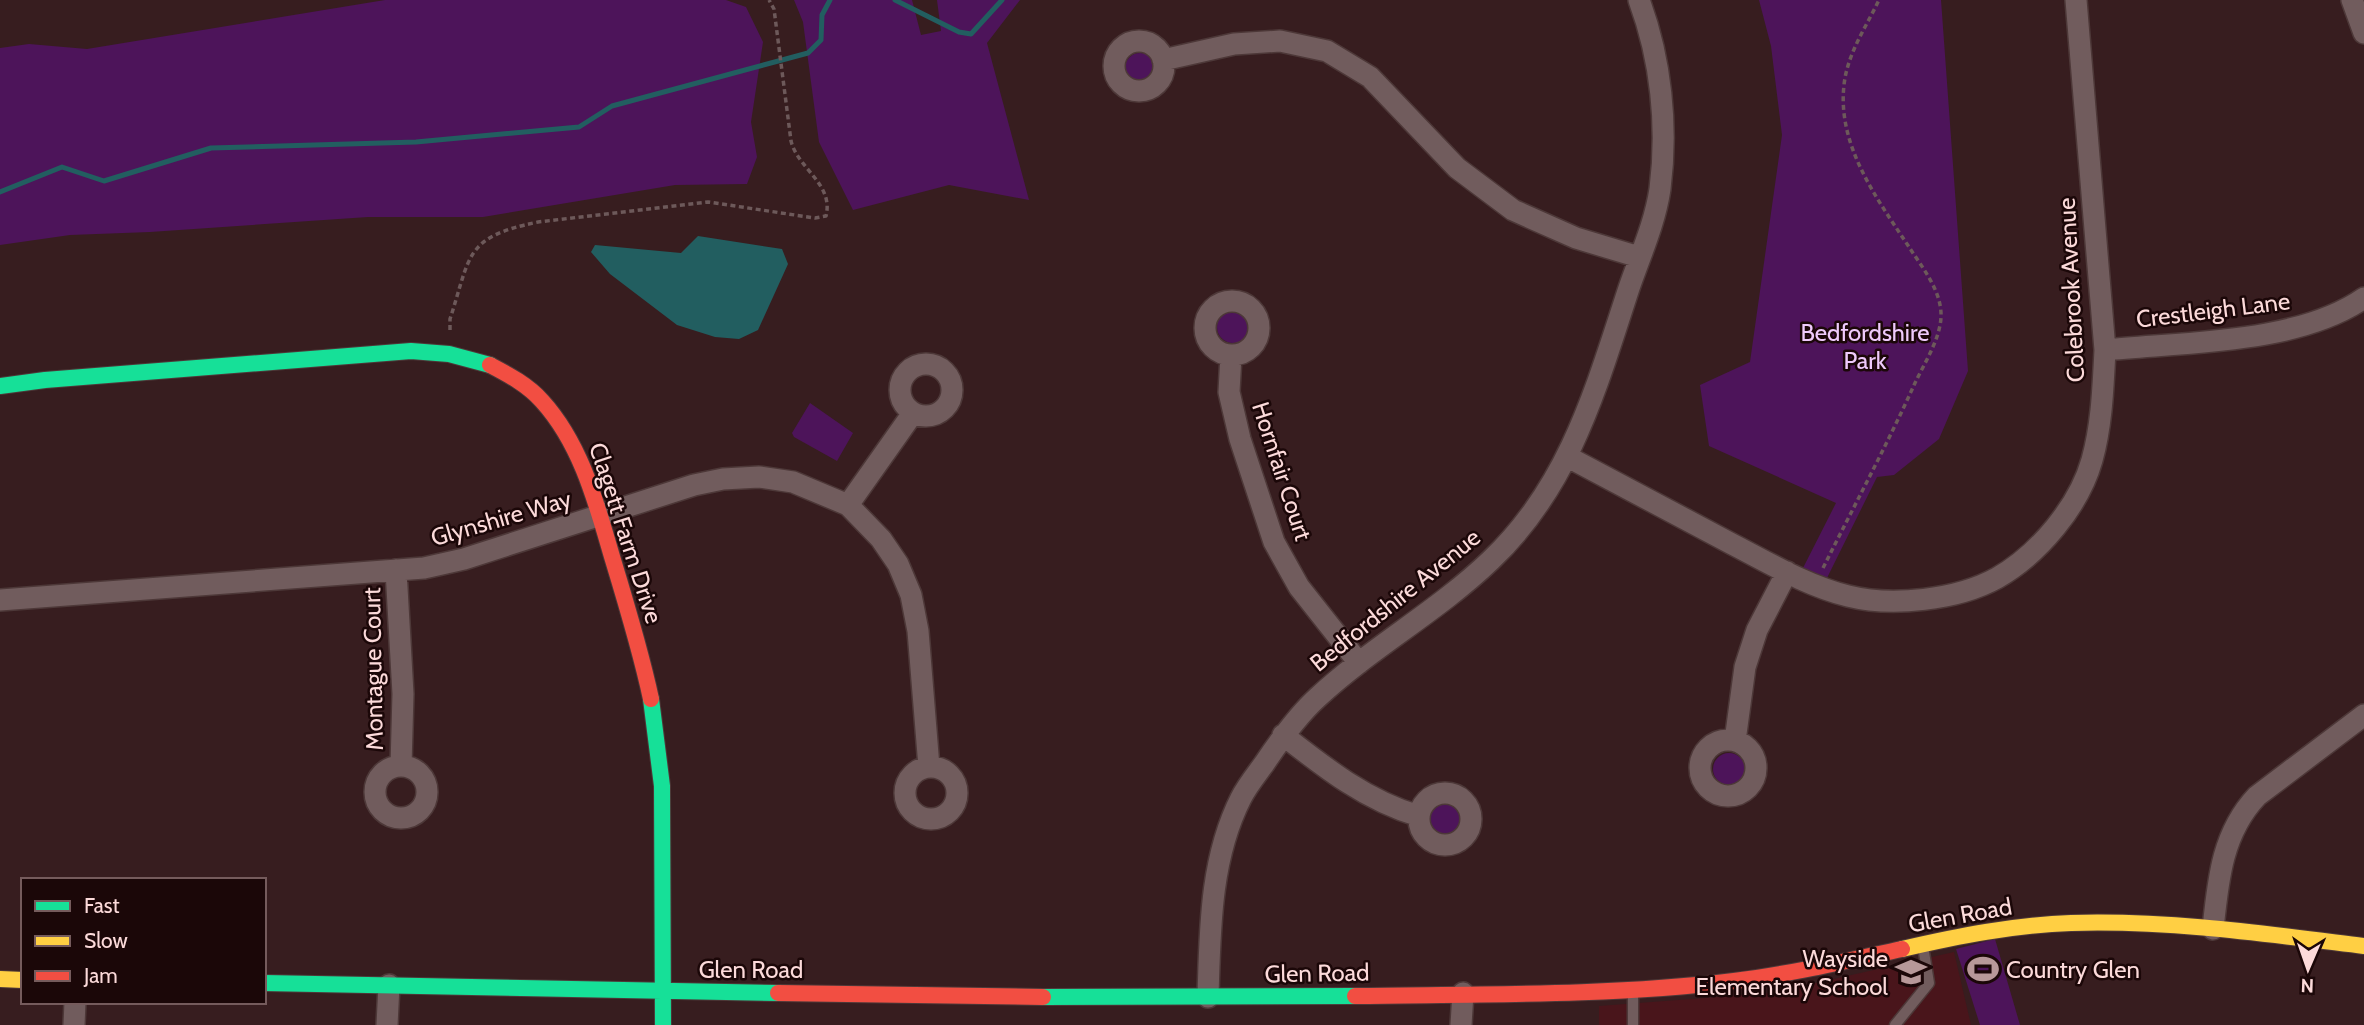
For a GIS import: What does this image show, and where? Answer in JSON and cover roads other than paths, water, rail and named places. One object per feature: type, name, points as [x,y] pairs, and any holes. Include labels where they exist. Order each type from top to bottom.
[{"type":"main road","name":"Clagett Farm Drive","points":[[0,386],[45,380],[411,351],[449,354],[483,363],[520,381],[542,400],[561,423],[579,455],[636,633],[654,724],[662,784],[663,1025]]},
{"type":"main road","name":"Glen Road","points":[[266,983],[661,991],[1208,997],[1463,993],[1633,989],[1734,981],[1800,971],[1973,933],[2031,925],[2102,921],[2213,929],[2364,946]]},
{"type":"main road","points":[[0,979],[21,979]]},
{"type":"street","name":"Bedfordshire Avenue","points":[[1208,997],[1211,906],[1225,841],[1241,797],[1283,735],[1317,698],[1492,560],[1530,514],[1568,457],[1588,412],[1660,191],[1663,125],[1657,65],[1639,0]]},
{"type":"street","name":"Colebrook Avenue","points":[[1568,457],[1814,586],[1865,600],[1907,602],[1949,594],[1997,578],[2031,553],[2063,517],[2079,490],[2091,461],[2103,405],[2105,349],[2076,0]]},
{"type":"street","points":[[2352,0],[2364,33]]},
{"type":"street","points":[[1163,60],[1234,44],[1280,41],[1326,51],[1370,77],[1457,168],[1513,210],[1576,238],[1639,257]]},
{"type":"street","name":"Crestleigh Lane","points":[[2105,349],[2269,335],[2316,322],[2350,308],[2364,298]]},
{"type":"street","name":"Hornfair Court","points":[[1231,355],[1229,392],[1274,542],[1299,587],[1359,663]]},
{"type":"street","points":[[848,505],[913,412]]},
{"type":"street","name":"Glynshire Way","points":[[0,600],[424,568],[464,559],[694,485],[723,479],[759,477],[793,482],[848,505],[881,539],[898,564],[911,595],[918,631],[929,767]]},
{"type":"street","name":"Montague Court","points":[[397,570],[403,694],[401,766]]},
{"type":"street","points":[[1735,741],[1745,667],[1758,630],[1787,572]]},
{"type":"street","points":[[2213,929],[2219,873],[2229,838],[2243,811],[2257,796],[2364,715]]},
{"type":"street","points":[[1283,735],[1331,773],[1392,808],[1419,816]]},
{"type":"street","points":[[387,1025],[388,985]]},
{"type":"street","points":[[1461,1025],[1463,993]]},
{"type":"street","points":[[74,1025],[75,1004]]},
{"type":"lane","points":[[1895,1025],[1928,983],[1923,943]]},
{"type":"lane","points":[[1633,989],[1633,1025]]},
{"type":"water","points":[[698,236],[782,249],[788,264],[758,330],[739,339],[715,337],[677,325],[610,274],[591,252],[595,245],[681,253]]},
{"type":"waterway","points":[[0,192],[62,167],[104,181],[211,148],[416,142],[579,127],[612,106],[808,53],[821,40],[822,15],[830,0]]},
{"type":"waterway","points":[[895,0],[959,32],[971,34],[1002,0]]},
{"type":"place","name":"Country Glen","points":[[1983,969]]},
{"type":"place","name":"Wayside Elementary School","points":[[1911,972]]},
{"type":"park label","name":"Bedfordshire Park","points":[[1865,346]]}]
